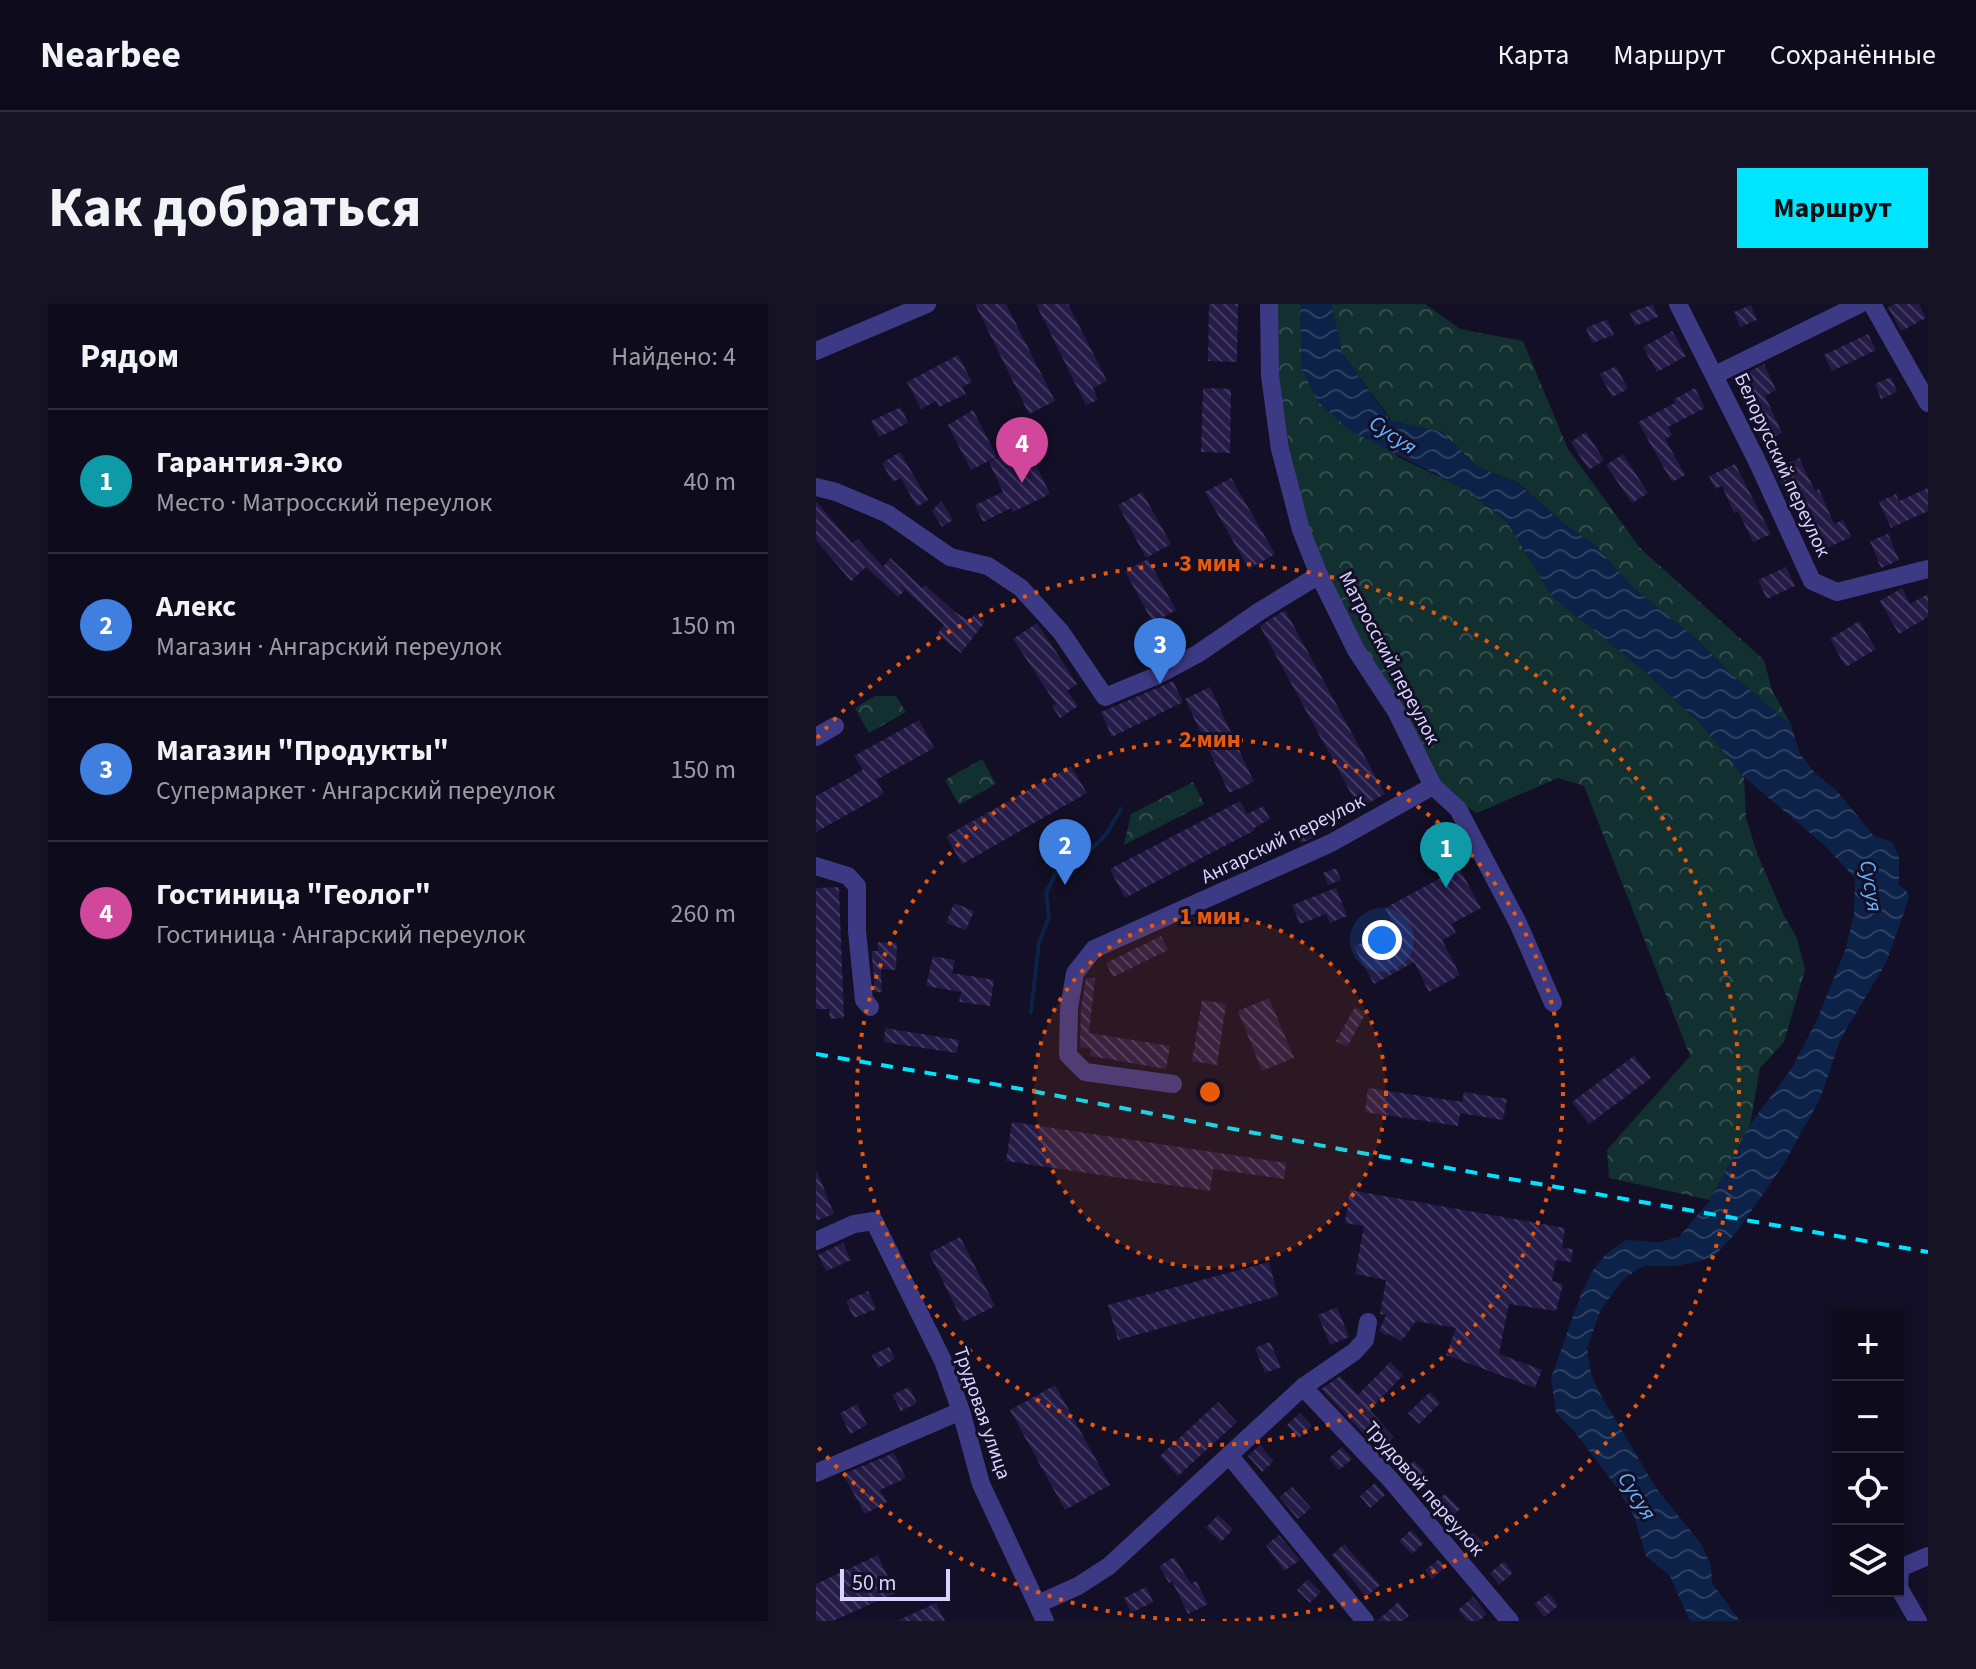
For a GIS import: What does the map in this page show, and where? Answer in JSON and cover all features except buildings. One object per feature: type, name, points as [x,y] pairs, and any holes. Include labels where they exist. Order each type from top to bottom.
[{"type":"street","points":[[816,351],[927,304]]},
{"type":"street","name":"Матросский переулок","points":[[1269,304],[1270,376],[1280,449],[1301,530],[1319,575],[1356,650],[1396,711],[1433,786],[1458,809],[1518,923],[1553,1003]]},
{"type":"street","name":"Белорусский переулок","points":[[1678,304],[1812,581],[1837,592],[1928,569]]},
{"type":"street","points":[[1715,375],[1860,304]]},
{"type":"street","points":[[1872,304],[1928,403]]},
{"type":"street","points":[[816,487],[888,514],[950,557],[988,566],[1021,588],[1061,632],[1105,697],[1156,676],[1199,653],[1319,575]]},
{"type":"street","points":[[816,737],[835,726]]},
{"type":"street","name":"Ангарский переулок","points":[[1173,1084],[1085,1072],[1068,1055],[1069,1008],[1075,973],[1094,949],[1331,843],[1433,786]]},
{"type":"street","points":[[816,866],[848,876],[857,886],[857,931],[864,1000],[870,1007]]},
{"type":"street","name":"Трудовая улица","points":[[816,1241],[854,1224],[874,1221],[943,1361],[961,1411],[981,1484],[1042,1613]]},
{"type":"street","points":[[1042,1613],[1109,1566],[1303,1387],[1354,1352],[1365,1340],[1368,1322]]},
{"type":"street","name":"Трудовой переулок","points":[[1303,1387],[1390,1479],[1510,1621]]},
{"type":"street","points":[[816,1473],[961,1411]]},
{"type":"street","points":[[1229,1455],[1365,1621]]},
{"type":"street","points":[[1918,1621],[1899,1588],[1900,1568],[1928,1556]]},
{"type":"green space","points":[[1277,304],[1300,304],[1302,369],[1398,457],[1467,490],[1507,522],[1552,596],[1643,670],[1702,725],[1744,777],[1746,818],[1757,853],[1797,938],[1805,970],[1784,1042],[1760,1068],[1750,1125],[1710,1200],[1609,1178],[1607,1150],[1690,1056],[1584,786],[1558,778],[1477,813],[1433,786],[1301,530],[1278,372]]},
{"type":"green space","points":[[1331,304],[1425,304],[1460,329],[1523,341],[1568,449],[1640,548],[1764,660],[1772,690],[1791,725],[1729,672],[1693,636],[1632,587],[1595,545],[1563,523],[1517,482],[1477,467],[1442,432],[1392,421],[1342,353]]},
{"type":"green space","points":[[875,696],[896,696],[906,712],[869,733],[855,708]]},
{"type":"green space","points":[[982,759],[996,784],[959,805],[945,780]]},
{"type":"green space","points":[[1193,782],[1204,804],[1124,845],[1131,814]]},
{"type":"water","name":"Сусуя","points":[[1300,304],[1331,304],[1342,353],[1391,421],[1442,432],[1477,467],[1516,482],[1563,523],[1595,545],[1632,587],[1693,636],[1729,672],[1791,725],[1800,754],[1815,773],[1836,790],[1874,836],[1892,842],[1899,857],[1899,885],[1906,890],[1909,898],[1886,963],[1841,1038],[1820,1099],[1782,1167],[1735,1234],[1716,1254],[1677,1266],[1645,1266],[1623,1280],[1601,1309],[1587,1348],[1591,1373],[1598,1390],[1656,1488],[1701,1544],[1711,1565],[1712,1583],[1740,1621],[1690,1621],[1670,1576],[1646,1556],[1634,1516],[1615,1485],[1556,1413],[1551,1378],[1581,1294],[1593,1270],[1606,1254],[1626,1240],[1659,1242],[1679,1237],[1710,1200],[1750,1125],[1791,1069],[1816,1022],[1846,948],[1854,913],[1855,878],[1823,844],[1744,777],[1702,725],[1643,670],[1552,596],[1507,522],[1467,490],[1349,430],[1317,401],[1302,369]]},
{"type":"waterway","points":[[1136,648],[1141,661]]},
{"type":"waterway","points":[[1031,1012],[1039,942],[1049,917],[1046,893],[1060,865],[1088,852],[1105,836],[1121,809]]},
{"type":"railway","points":[[816,1054],[1928,1252]]},
{"type":"place","name":"Гостиница \"Геолог\"","points":[[1022,483]]},
{"type":"place","name":"Магазин \"Продукты\"","points":[[1160,684]]},
{"type":"place","name":"Алекс","points":[[1065,885]]},
{"type":"place","name":"Гарантия-Эко","points":[[1446,888]]}]
